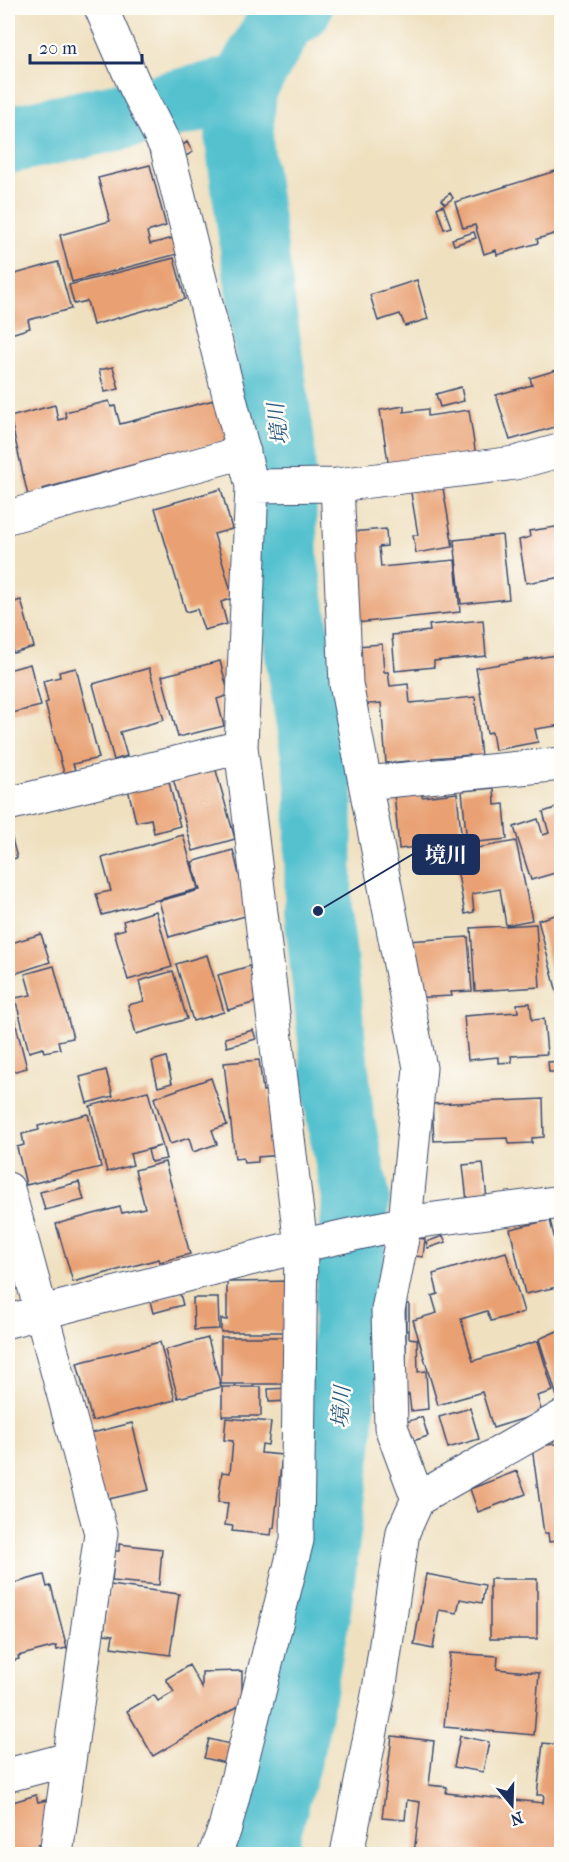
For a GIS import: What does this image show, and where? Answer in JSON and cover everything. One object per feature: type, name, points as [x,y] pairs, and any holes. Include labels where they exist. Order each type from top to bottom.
[{"type":"street","points":[[101,8],[135,86],[167,149],[252,486],[241,747],[303,1245],[297,1540],[225,1828],[215,1854]]},
{"type":"street","points":[[252,486],[337,485],[515,463],[561,450]]},
{"type":"street","points":[[8,517],[244,452]]},
{"type":"street","points":[[337,485],[346,684],[420,1068],[405,1223],[388,1310],[392,1427],[418,1499]]},
{"type":"street","points":[[8,804],[241,747]]},
{"type":"street","points":[[365,783],[561,764]]},
{"type":"street","points":[[8,1189],[101,1533],[56,1854]]},
{"type":"street","points":[[8,1321],[303,1245],[405,1223],[561,1202]]},
{"type":"street","points":[[347,1854],[379,1690],[403,1532],[418,1499],[561,1417]]},
{"type":"street","points":[[8,1775],[69,1759]]},
{"type":"building","points":[[187,142],[193,152],[186,156],[181,147]]},
{"type":"building","points":[[150,165],[166,226],[147,232],[150,244],[181,236],[185,252],[72,282],[60,235],[110,221],[98,178]]},
{"type":"building","points":[[562,169],[562,236],[559,237],[557,233],[537,239],[538,243],[497,255],[496,250],[484,254],[475,225],[463,228],[455,202]]},
{"type":"building","points":[[450,193],[453,198],[445,204],[441,200]]},
{"type":"building","points":[[443,205],[451,227],[444,229],[437,208]]},
{"type":"building","points":[[474,232],[476,238],[454,245],[452,239]]},
{"type":"building","points":[[174,258],[185,299],[93,325],[87,301],[74,304],[69,285]]},
{"type":"building","points":[[58,262],[71,309],[28,320],[30,328],[8,335],[8,276]]},
{"type":"building","points":[[417,280],[428,319],[405,326],[400,314],[378,321],[370,295]]},
{"type":"building","points":[[113,367],[119,389],[105,392],[99,370]]},
{"type":"building","points":[[560,369],[562,425],[510,440],[496,395],[532,385],[530,378]]},
{"type":"building","points":[[461,387],[464,401],[440,407],[436,394]]},
{"type":"building","points":[[222,398],[227,440],[42,489],[44,492],[28,496],[10,417],[55,405],[58,420],[66,418],[65,412],[109,401],[111,407],[115,406],[120,424]]},
{"type":"building","points":[[404,406],[404,412],[428,409],[428,416],[469,410],[476,456],[389,468],[380,410]]},
{"type":"building","points":[[442,482],[453,547],[416,553],[413,535],[418,535],[410,487]]},
{"type":"building","points":[[221,489],[232,529],[214,534],[233,598],[221,602],[227,624],[204,630],[197,609],[186,612],[155,508]]},
{"type":"building","points":[[562,526],[562,577],[526,583],[519,540],[530,537],[529,531]]},
{"type":"building","points":[[386,529],[387,546],[379,547],[381,567],[455,560],[460,612],[356,623],[350,532]]},
{"type":"building","points":[[502,535],[509,599],[461,604],[454,540]]},
{"type":"building","points":[[21,600],[34,647],[13,653],[8,640],[8,604]]},
{"type":"building","points":[[483,620],[486,656],[434,661],[434,667],[395,671],[392,635],[430,631],[429,625]]},
{"type":"building","points":[[382,644],[384,672],[388,672],[390,686],[408,684],[410,703],[475,697],[481,757],[471,758],[470,755],[432,758],[433,762],[386,763],[381,703],[359,705],[357,646]]},
{"type":"building","points":[[562,654],[562,725],[535,729],[538,742],[495,750],[492,732],[487,733],[476,668]]},
{"type":"building","points":[[220,661],[229,695],[217,699],[224,726],[178,737],[162,676]]},
{"type":"building","points":[[30,664],[41,706],[8,714],[8,670]]},
{"type":"building","points":[[76,668],[99,758],[73,764],[75,770],[64,773],[45,703],[48,702],[43,681],[60,677],[59,672]]},
{"type":"building","points":[[149,668],[164,720],[120,732],[127,756],[114,760],[93,684]]},
{"type":"building","points":[[214,763],[235,839],[193,851],[172,775]]},
{"type":"building","points":[[167,774],[180,826],[154,833],[151,819],[136,822],[127,785]]},
{"type":"building","points":[[494,788],[495,805],[504,804],[507,839],[467,843],[462,791]]},
{"type":"building","points":[[421,790],[422,797],[457,793],[462,842],[399,849],[394,792]]},
{"type":"building","points":[[562,806],[562,871],[531,880],[514,827],[538,819],[543,835],[549,833],[543,812]]},
{"type":"building","points":[[8,824],[17,858],[8,860]]},
{"type":"building","points":[[183,835],[198,889],[102,915],[96,894],[111,891],[102,858]]},
{"type":"building","points":[[516,841],[532,920],[506,925],[500,889],[472,894],[474,912],[465,914],[454,852]]},
{"type":"building","points":[[233,850],[249,915],[169,937],[159,901],[200,890],[192,862]]},
{"type":"building","points":[[156,911],[172,967],[128,980],[114,932],[125,929],[123,921]]},
{"type":"building","points":[[562,913],[562,992],[557,993],[538,920]]},
{"type":"building","points":[[536,924],[540,987],[475,991],[471,928]]},
{"type":"building","points":[[41,934],[50,962],[8,976],[8,944]]},
{"type":"building","points":[[468,937],[472,991],[451,992],[452,996],[410,998],[407,941]]},
{"type":"building","points":[[207,955],[224,1012],[193,1021],[176,964]]},
{"type":"building","points":[[54,966],[73,1038],[58,1041],[60,1049],[44,1052],[43,1048],[29,1052],[15,998],[31,995],[25,974]]},
{"type":"building","points":[[250,966],[259,996],[253,1003],[228,1010],[218,975]]},
{"type":"building","points":[[173,971],[187,1019],[136,1034],[128,1005],[144,1001],[139,981]]},
{"type":"building","points":[[8,994],[27,1068],[8,1073]]},
{"type":"building","points":[[530,1003],[532,1020],[544,1019],[547,1054],[511,1056],[512,1062],[498,1063],[498,1057],[468,1060],[464,1016],[518,1012],[517,1004]]},
{"type":"building","points":[[253,1030],[256,1039],[227,1047],[225,1038]]},
{"type":"building","points":[[166,1057],[172,1083],[158,1087],[152,1061]]},
{"type":"building","points":[[259,1060],[263,1091],[268,1090],[281,1155],[258,1157],[258,1162],[244,1163],[243,1158],[235,1159],[224,1063]]},
{"type":"building","points":[[562,1061],[562,1072],[549,1072],[548,1062]]},
{"type":"building","points":[[106,1070],[113,1096],[87,1103],[80,1077]]},
{"type":"building","points":[[211,1078],[227,1125],[212,1130],[217,1144],[193,1152],[189,1138],[170,1144],[154,1098]]},
{"type":"building","points":[[148,1091],[166,1159],[151,1162],[148,1150],[160,1146],[130,1154],[133,1165],[107,1172],[90,1106]]},
{"type":"building","points":[[543,1099],[544,1137],[532,1138],[532,1143],[509,1144],[508,1138],[434,1141],[432,1104]]},
{"type":"building","points":[[88,1114],[101,1167],[26,1185],[17,1147],[24,1145],[22,1134],[39,1130],[38,1126]]},
{"type":"building","points":[[165,1162],[190,1254],[160,1262],[159,1259],[73,1282],[56,1224],[120,1207],[122,1213],[145,1208],[135,1170]]},
{"type":"building","points":[[483,1163],[487,1199],[467,1201],[463,1165]]},
{"type":"building","points":[[79,1182],[84,1200],[45,1210],[40,1192]]},
{"type":"building","points":[[550,1220],[562,1269],[562,1286],[525,1294],[510,1229]]},
{"type":"building","points":[[443,1236],[446,1242],[428,1248],[426,1242]]},
{"type":"building","points":[[409,1237],[425,1239],[423,1257],[407,1255]]},
{"type":"building","points":[[506,1252],[524,1312],[491,1321],[487,1311],[461,1319],[473,1361],[538,1341],[553,1391],[537,1396],[542,1413],[493,1428],[482,1392],[438,1405],[413,1320],[437,1313],[432,1296],[438,1294],[433,1274]]},
{"type":"building","points":[[294,1281],[294,1332],[221,1332],[221,1319],[227,1320],[227,1282]]},
{"type":"building","points":[[180,1294],[183,1305],[153,1313],[150,1301]]},
{"type":"building","points":[[193,1298],[218,1298],[219,1329],[194,1330]]},
{"type":"building","points":[[406,1304],[409,1304],[409,1338],[417,1339],[418,1372],[426,1371],[428,1409],[411,1411],[409,1394],[406,1395]]},
{"type":"building","points":[[562,1329],[562,1399],[558,1400],[539,1339]]},
{"type":"building","points":[[221,1337],[285,1337],[285,1384],[221,1384]]},
{"type":"building","points":[[208,1338],[221,1387],[178,1398],[165,1350]]},
{"type":"building","points":[[160,1342],[175,1400],[92,1421],[77,1363]]},
{"type":"building","points":[[222,1387],[261,1387],[261,1416],[222,1416]]},
{"type":"building","points":[[290,1388],[290,1401],[269,1402],[268,1389]]},
{"type":"building","points":[[470,1408],[479,1439],[448,1448],[439,1417]]},
{"type":"building","points":[[422,1417],[428,1436],[413,1441],[406,1422]]},
{"type":"building","points":[[226,1418],[271,1422],[268,1445],[262,1444],[261,1453],[282,1455],[274,1528],[272,1528],[271,1535],[232,1531],[233,1526],[225,1525],[228,1503],[218,1502],[222,1472],[230,1473],[233,1441],[224,1440]]},
{"type":"building","points":[[132,1423],[149,1490],[104,1500],[88,1434]]},
{"type":"building","points":[[562,1443],[562,1540],[549,1542],[548,1533],[544,1534],[532,1447]]},
{"type":"building","points":[[517,1471],[526,1494],[478,1512],[470,1489]]},
{"type":"building","points":[[119,1544],[162,1549],[159,1585],[112,1581],[115,1551],[119,1551]]},
{"type":"building","points":[[8,1573],[11,1584],[44,1575],[47,1587],[51,1586],[67,1648],[57,1650],[56,1646],[18,1656],[19,1659],[8,1662]]},
{"type":"building","points":[[426,1574],[485,1585],[482,1603],[460,1599],[457,1613],[439,1610],[433,1649],[414,1645]]},
{"type":"building","points":[[490,1579],[537,1579],[537,1639],[490,1639]]},
{"type":"building","points":[[110,1585],[179,1594],[170,1655],[111,1647],[113,1635],[104,1634]]},
{"type":"building","points":[[450,1653],[498,1656],[497,1669],[539,1673],[534,1735],[444,1727]]},
{"type":"building","points":[[189,1665],[202,1688],[202,1672],[242,1671],[242,1704],[153,1756],[127,1711],[154,1695],[158,1701],[174,1692],[166,1679]]},
{"type":"building","points":[[392,1736],[434,1741],[429,1785],[447,1787],[446,1793],[543,1803],[544,1795],[537,1795],[543,1743],[562,1745],[562,1854],[538,1851],[537,1854],[414,1854],[420,1802],[407,1800],[405,1820],[382,1818]]},
{"type":"building","points":[[460,1736],[489,1742],[483,1772],[454,1767]]},
{"type":"building","points":[[209,1739],[234,1745],[230,1764],[204,1758]]},
{"type":"building","points":[[36,1795],[38,1802],[55,1798],[47,1841],[38,1844],[41,1854],[8,1854],[8,1799],[12,1798],[13,1802]]},
{"type":"waterway","name":"境川","points":[[261,1854],[294,1733],[317,1610],[338,1448],[356,1197],[340,1116],[318,911],[319,782],[284,560],[281,443],[239,142],[243,88],[282,20],[298,8]]},
{"type":"waterway","points":[[8,140],[243,88]]},
{"type":"place","name":"境川","points":[[318,911]]}]
